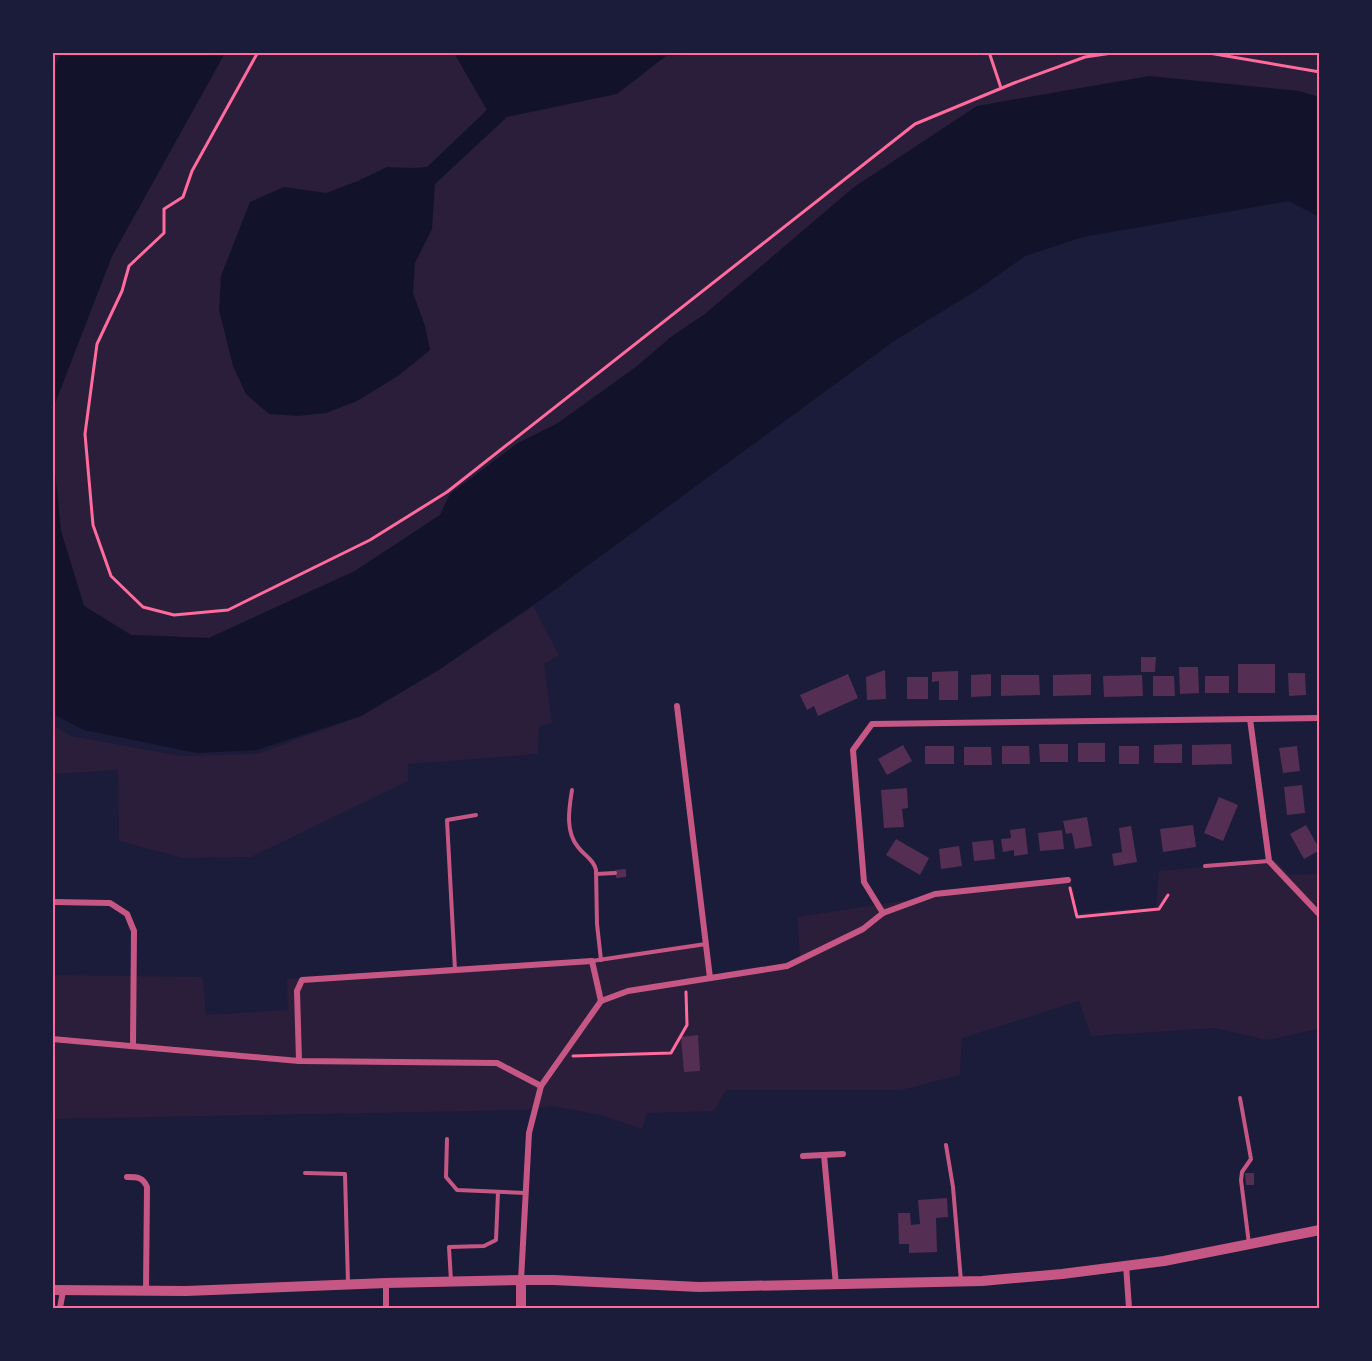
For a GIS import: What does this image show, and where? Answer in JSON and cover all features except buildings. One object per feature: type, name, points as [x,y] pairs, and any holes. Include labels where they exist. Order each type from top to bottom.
[{"type":"street","points":[[677,706],[710,978]]},
{"type":"street","points":[[883,913],[864,882],[853,750],[872,724],[1320,718]]},
{"type":"street","points":[[1250,719],[1269,861],[1320,915]]},
{"type":"street","points":[[521,1308],[529,1133],[541,1086],[601,1001],[628,991],[787,966],[863,929],[883,913],[935,894],[1068,880]]},
{"type":"street","points":[[54,902],[110,903],[126,914],[134,931],[133,1045]]},
{"type":"street","points":[[299,1061],[297,991],[302,980],[592,961],[601,1001]]},
{"type":"street","points":[[52,1039],[299,1061],[497,1063],[541,1086]]},
{"type":"street","points":[[803,1156],[843,1154]]},
{"type":"street","points":[[824,1155],[836,1285]]},
{"type":"street","points":[[127,1177],[139,1177],[147,1186],[146,1292]]},
{"type":"street","points":[[60,1308],[58,1291],[146,1292],[521,1280],[699,1287],[961,1282],[1062,1274],[1164,1260],[1320,1230]]},
{"type":"street","points":[[1126,1265],[1129,1308]]},
{"type":"street","points":[[386,1283],[386,1308]]},
{"type":"lane","points":[[572,790],[569,814],[571,834],[577,846],[595,865],[601,960]]},
{"type":"lane","points":[[455,970],[447,820],[476,815]]},
{"type":"lane","points":[[1205,866],[1269,861]]},
{"type":"lane","points":[[596,874],[615,873]]},
{"type":"lane","points":[[592,961],[705,944]]},
{"type":"lane","points":[[1240,1098],[1251,1159],[1242,1172],[1241,1180],[1249,1245]]},
{"type":"lane","points":[[447,1139],[446,1177],[457,1190],[526,1193]]},
{"type":"lane","points":[[946,1145],[953,1187],[961,1282]]},
{"type":"lane","points":[[306,1173],[345,1174],[348,1284]]},
{"type":"lane","points":[[451,1282],[449,1247],[484,1246],[496,1239],[498,1192]]},
{"type":"path","points":[[258,52],[192,171],[183,197],[164,209],[164,234],[129,266],[122,291],[97,344],[85,434],[93,525],[111,576],[143,607],[174,615],[228,610],[370,540],[447,492],[915,124],[1085,57],[1119,52]]},
{"type":"path","points":[[989,52],[1002,88]]},
{"type":"path","points":[[1203,52],[1320,72]]},
{"type":"path","points":[[1068,880],[1077,918],[1159,909],[1168,895]]},
{"type":"path","points":[[562,1057],[671,1053],[687,1025],[685,982]]},
{"type":"shaded area","points":[[62,53],[225,53],[112,256],[53,409],[52,71]]},
{"type":"shaded area","points":[[225,53],[1319,53],[1319,97],[1299,91],[977,106],[933,136],[740,284],[705,314],[671,337],[636,367],[558,423],[518,443],[450,494],[440,515],[355,571],[209,638],[131,635],[84,606],[61,531],[53,452],[52,409],[112,256]]},
{"type":"shaded area","points":[[454,53],[735,53],[666,56],[617,94],[507,117],[435,184],[432,229],[415,263],[413,293],[425,326],[430,350],[398,376],[357,401],[326,413],[298,416],[269,414],[246,394],[233,366],[219,310],[221,276],[250,202],[284,187],[326,193],[387,167],[427,167],[487,110]]},
{"type":"shaded area","points":[[1149,76],[1299,91],[1319,97],[1319,217],[1289,201],[1083,237],[1025,256],[977,290],[894,341],[542,599],[437,671],[361,716],[257,750],[197,753],[84,730],[53,714],[53,452],[61,531],[84,606],[131,635],[209,638],[355,571],[440,515],[450,494],[518,443],[558,423],[636,367],[671,337],[705,314],[854,187],[977,106]]},
{"type":"shaded area","points":[[533,606],[559,655],[544,664],[552,723],[539,726],[538,754],[408,764],[408,781],[251,857],[183,858],[119,841],[118,770],[53,774],[53,725],[71,736],[181,756],[257,754],[361,716],[437,671]]},
{"type":"shaded area","points":[[1275,860],[1290,875],[1319,874],[1319,1029],[1267,1040],[1215,1028],[1091,1036],[1079,1001],[962,1038],[960,1075],[901,1090],[726,1090],[714,1111],[647,1113],[642,1129],[601,1115],[552,1106],[524,1110],[53,1119],[52,975],[203,977],[206,1015],[288,1010],[287,979],[591,958],[707,941],[713,974],[788,962],[800,956],[797,917],[935,896],[1072,883],[1078,913],[1156,907],[1159,871]]}]
